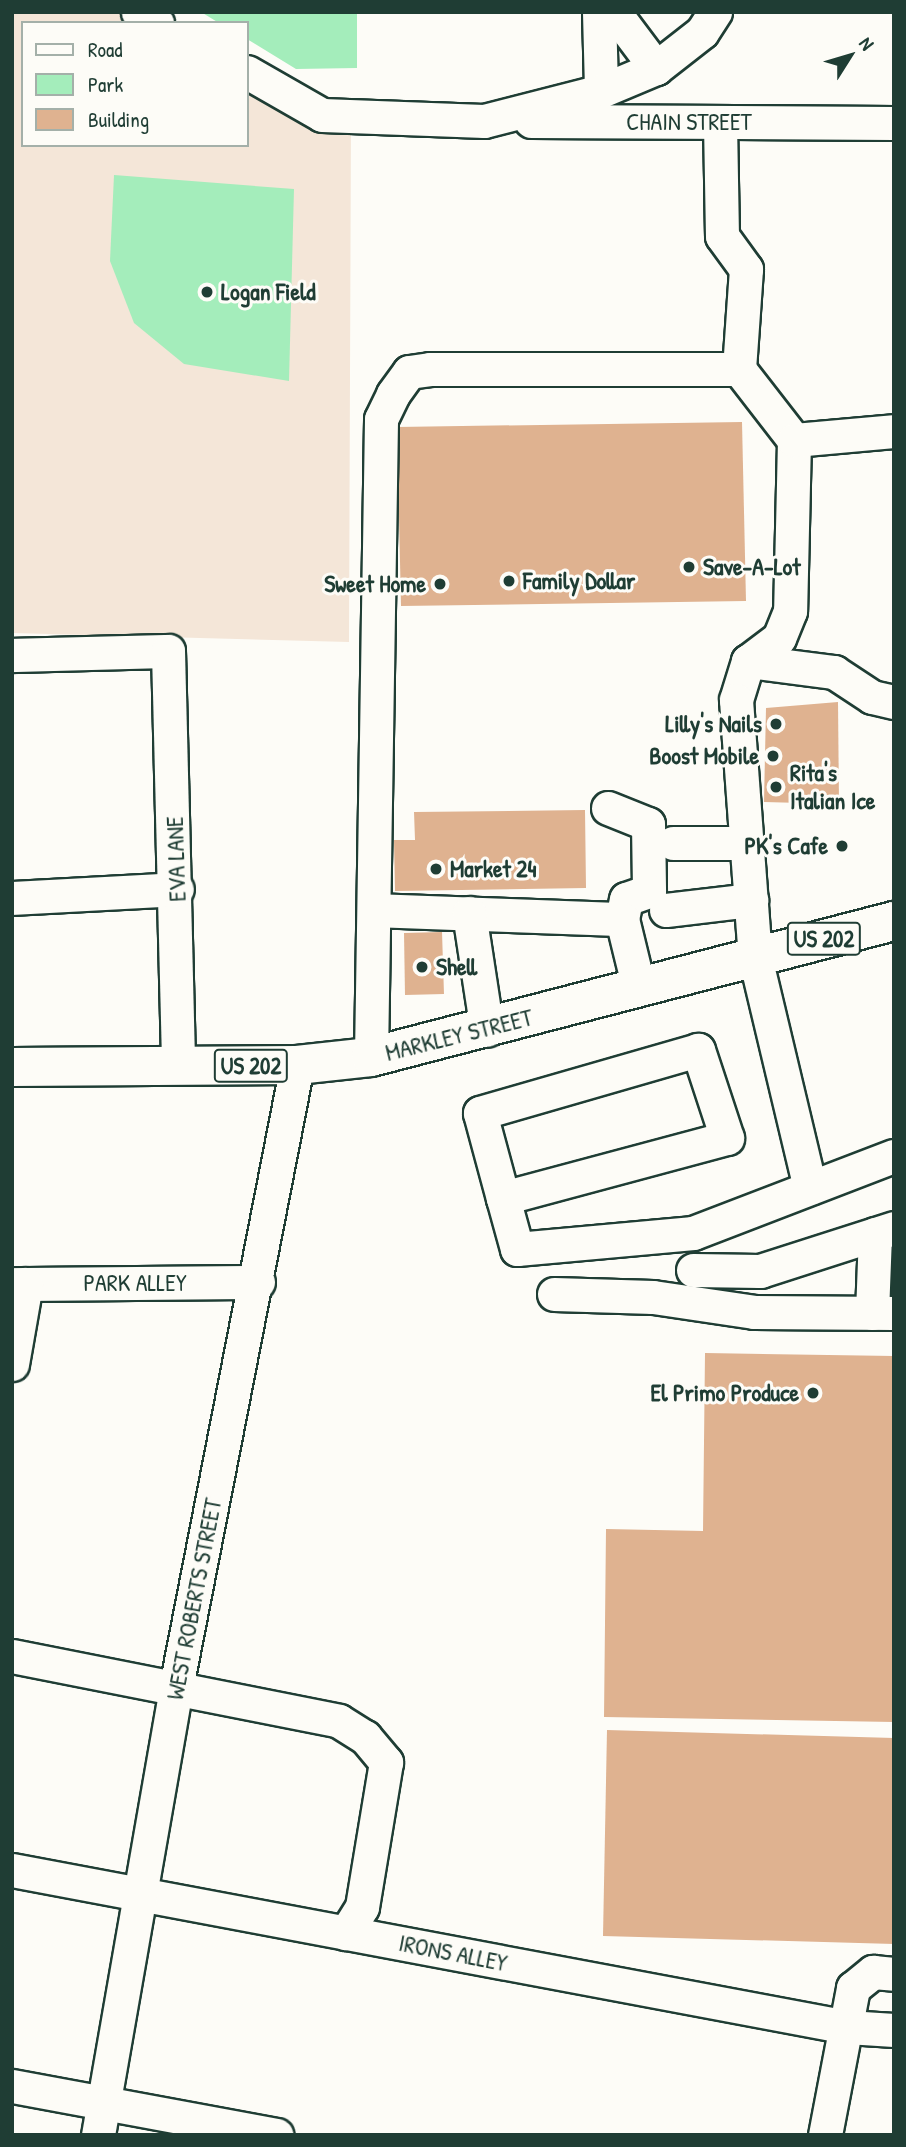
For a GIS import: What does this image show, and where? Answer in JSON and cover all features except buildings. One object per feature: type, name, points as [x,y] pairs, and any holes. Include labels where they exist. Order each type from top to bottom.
[{"type":"highway","name":"MARKLEY STREET","points":[[12,1067],[297,1065],[370,1057],[487,1030],[894,920]]},
{"type":"street","points":[[138,12],[154,21]]},
{"type":"street","points":[[599,12],[601,91]]},
{"type":"street","points":[[614,12],[656,68]]},
{"type":"street","points":[[248,73],[323,115],[484,121],[601,91],[656,68],[702,32],[715,12]]},
{"type":"street","name":"CHAIN STREET","points":[[484,121],[894,123]]},
{"type":"street","points":[[720,122],[722,236],[746,269],[739,369],[794,440],[790,611],[779,638],[748,661],[736,700],[755,957],[810,1188]]},
{"type":"street","points":[[370,1057],[375,910],[372,699],[382,647],[381,419],[393,394],[409,373],[430,369],[739,369]]},
{"type":"street","points":[[794,440],[894,431]]},
{"type":"street","name":"EVA LANE","points":[[12,655],[168,651],[177,889],[178,1066]]},
{"type":"street","points":[[748,661],[834,672],[872,697],[894,702]]},
{"type":"street","points":[[608,808],[649,824],[649,891],[626,899],[622,919],[639,989]]},
{"type":"street","points":[[673,843],[746,842]]},
{"type":"street","points":[[12,898],[177,889]]},
{"type":"street","points":[[666,910],[751,900]]},
{"type":"street","points":[[375,910],[622,919]]},
{"type":"street","points":[[469,913],[487,1030]]},
{"type":"street","points":[[503,1198],[727,1138],[698,1050],[480,1113],[503,1198],[517,1249],[692,1233],[894,1156]]},
{"type":"street","name":"WEST ROBERTS STREET","points":[[102,2119],[176,1687],[258,1282],[297,1065]]},
{"type":"street","points":[[554,1294],[787,1312],[883,1313],[885,1231],[760,1271],[693,1270]]},
{"type":"street","points":[[692,1233],[694,1304]]},
{"type":"street","points":[[784,1263],[787,1312]]},
{"type":"street","name":"PARK ALLEY","points":[[19,1284],[258,1282]]},
{"type":"street","points":[[12,1364],[19,1284]]},
{"type":"street","points":[[12,1656],[339,1721],[365,1737],[386,1762],[362,1907],[346,1933]]},
{"type":"street","name":"IRONS ALLEY","points":[[12,1870],[847,2026],[894,2030]]},
{"type":"street","points":[[825,2135],[853,1988],[873,1972],[894,1974]]},
{"type":"street","points":[[12,2086],[102,2119],[277,2135]]},
{"type":"shaded area","points":[[12,12],[136,12],[152,21],[21,21],[21,147],[248,147],[248,73],[351,116],[349,642],[12,633]]},
{"type":"green space","points":[[201,12],[357,12],[357,68],[296,69],[248,40],[248,21],[216,21]]},
{"type":"green space","name":"Logan Field","points":[[114,175],[294,189],[289,381],[184,364],[134,323],[110,261]]},
{"type":"place","name":"Logan Field","points":[[207,292]]},
{"type":"place","name":"Save-A-Lot","points":[[689,567]]},
{"type":"place","name":"Family Dollar","points":[[509,581]]},
{"type":"place","name":"Sweet Home","points":[[440,584]]},
{"type":"place","name":"Lilly's Nails","points":[[776,724]]},
{"type":"place","name":"Boost Mobile","points":[[773,756]]},
{"type":"place","name":"Rita's Italian Ice","points":[[776,787]]},
{"type":"place","name":"PK's Cafe","points":[[842,846]]},
{"type":"place","name":"Market 24","points":[[436,869]]},
{"type":"place","name":"Shell","points":[[422,967]]},
{"type":"place","name":"El Primo Produce","points":[[813,1393]]}]
